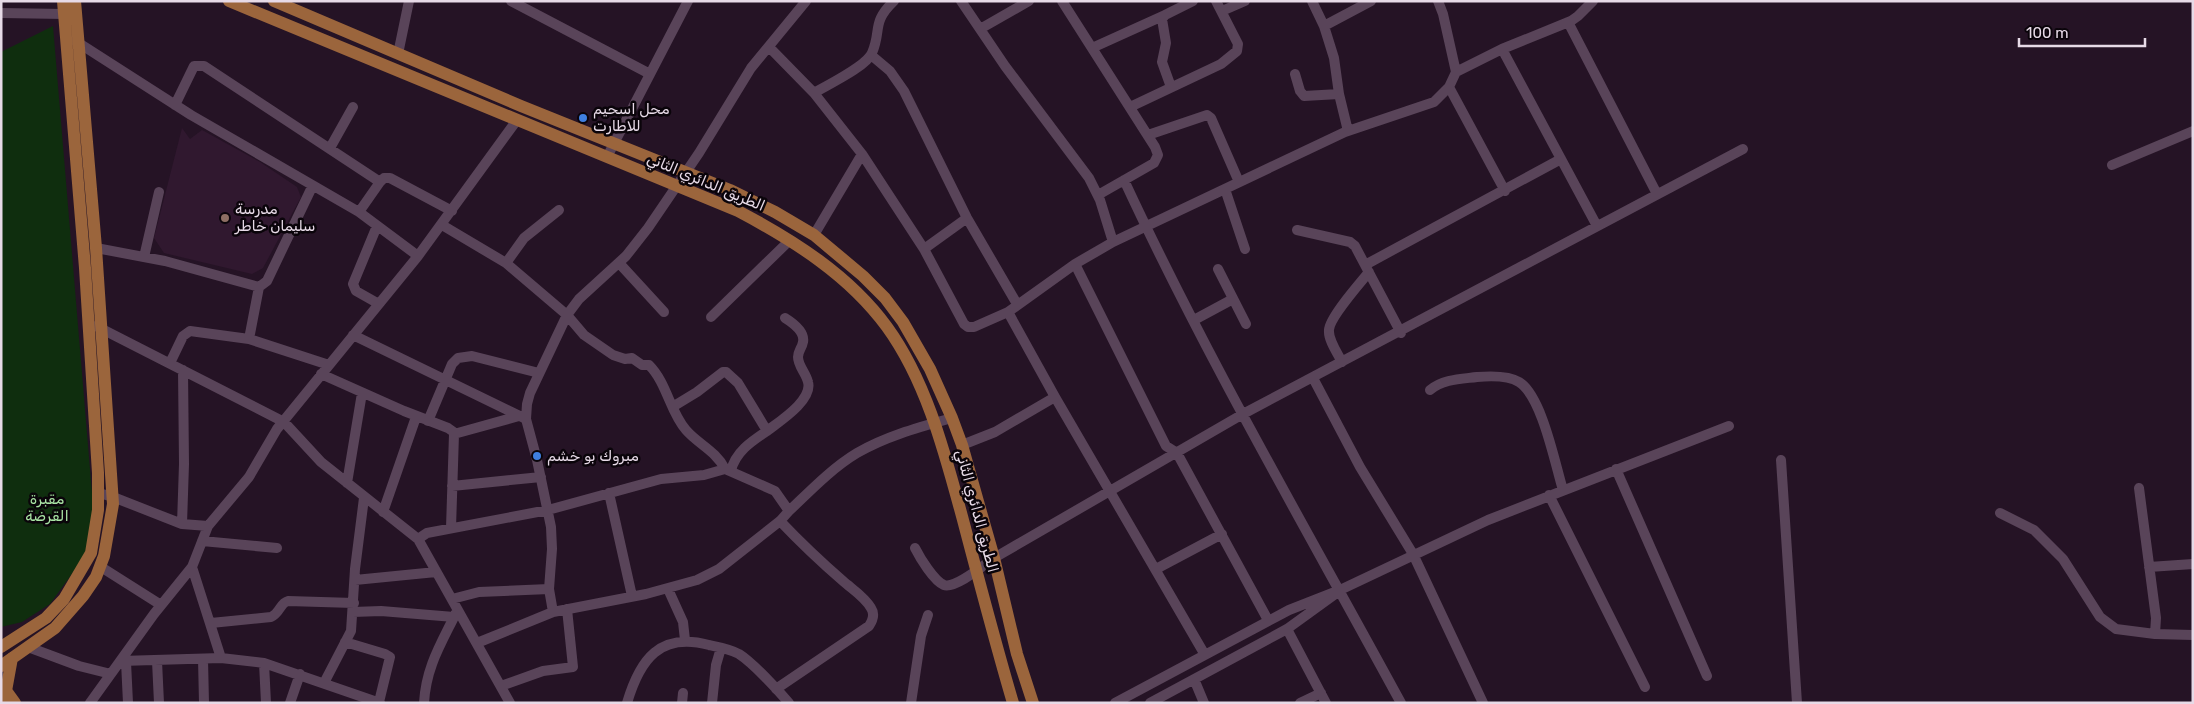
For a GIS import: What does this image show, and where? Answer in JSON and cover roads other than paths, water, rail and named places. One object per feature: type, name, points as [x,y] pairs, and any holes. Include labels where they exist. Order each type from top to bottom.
[{"type":"main road","name":"الطريق الدائري الثاني","points":[[229,1],[738,211],[806,250],[843,280],[886,326],[898,344],[915,377],[934,423],[947,463],[1013,703]]},
{"type":"main road","name":"الطريق الدائري الثاني","points":[[274,1],[750,199],[814,235],[863,276],[885,298],[903,322],[930,369],[952,418],[962,445],[994,558],[1017,654],[1034,703]]},
{"type":"main road","points":[[1,666],[55,628],[77,604],[100,567],[110,534],[113,497],[66,36],[71,4]]},
{"type":"main road","points":[[1,647],[7,640],[51,613],[64,598],[88,560],[92,548],[99,493],[95,326],[96,248],[79,43],[71,4]]},
{"type":"main road","points":[[12,658],[3,695],[15,703]]},
{"type":"street","points":[[398,54],[409,1]]},
{"type":"street","points":[[511,1],[650,74]]},
{"type":"street","points":[[607,157],[688,1]]},
{"type":"street","points":[[553,612],[549,589],[552,550],[548,510],[541,477],[523,417],[539,373],[567,314],[578,299],[619,264],[648,228],[699,153],[747,75],[806,1]]},
{"type":"street","points":[[814,93],[864,62],[871,54],[880,18],[894,1]]},
{"type":"street","points":[[961,1],[1005,66],[1089,178],[1098,195],[1113,242]]},
{"type":"street","points":[[980,29],[1029,1]]},
{"type":"street","points":[[1062,1],[1157,151],[1157,160],[1098,195]]},
{"type":"street","points":[[1092,48],[1165,16],[1193,1]]},
{"type":"street","points":[[1130,107],[1221,64],[1238,51],[1238,44],[1216,1]]},
{"type":"street","points":[[1222,11],[1245,1]]},
{"type":"street","points":[[1312,1],[1324,26],[1334,58],[1338,94],[1348,131]]},
{"type":"street","points":[[1324,26],[1371,1]]},
{"type":"street","points":[[769,47],[814,93],[862,154],[924,250],[964,324],[968,327],[974,327],[1008,312],[1075,264],[1145,226],[1348,131],[1434,102],[1449,87],[1456,72],[1443,14],[1438,1]]},
{"type":"street","points":[[1456,72],[1502,49],[1568,22],[1578,16],[1593,1]]},
{"type":"street","points":[[1,13],[71,4]]},
{"type":"street","points":[[1165,16],[1162,24],[1166,43],[1162,62],[1171,87]]},
{"type":"street","points":[[1568,22],[1657,194]]},
{"type":"street","points":[[66,36],[175,105],[312,187],[359,212],[418,256]]},
{"type":"street","points":[[1502,49],[1597,226]]},
{"type":"street","points":[[871,54],[890,70],[904,91],[967,218],[1017,304]]},
{"type":"street","points":[[175,105],[194,66],[204,66],[380,182]]},
{"type":"street","points":[[1295,74],[1300,91],[1304,96],[1338,94]]},
{"type":"street","points":[[1449,87],[1504,191]]},
{"type":"street","points":[[330,148],[353,107]]},
{"type":"street","points":[[1148,135],[1207,115],[1211,118],[1239,182]]},
{"type":"street","points":[[90,703],[111,674],[123,662],[161,605],[192,567],[208,526],[249,477],[270,438],[418,256],[517,120]]},
{"type":"street","points":[[2112,165],[2193,131]]},
{"type":"street","points":[[915,548],[938,581],[944,585],[957,583],[994,558],[1244,414],[1743,149]]},
{"type":"street","points":[[814,235],[862,154]]},
{"type":"street","points":[[1342,362],[1329,334],[1329,327],[1367,268],[1561,160]]},
{"type":"street","points":[[359,212],[384,178],[390,178],[452,211]]},
{"type":"street","points":[[1124,180],[1145,226],[1194,320],[1401,703]]},
{"type":"street","points":[[248,339],[259,287],[267,281],[312,187]]},
{"type":"street","points":[[1225,189],[1245,249]]},
{"type":"street","points":[[144,257],[159,192]]},
{"type":"street","points":[[506,263],[524,238],[559,210]]},
{"type":"street","points":[[924,250],[967,218]]},
{"type":"street","points":[[442,225],[506,263],[567,314],[584,335],[613,355],[632,358],[642,365],[649,365],[662,382],[684,429],[715,455],[728,470],[774,490],[789,510]]},
{"type":"street","points":[[377,226],[353,284],[356,291],[379,304]]},
{"type":"street","points":[[1297,230],[1350,242],[1355,246],[1401,332]]},
{"type":"street","points":[[711,317],[790,240]]},
{"type":"street","points":[[96,248],[144,257],[259,287]]},
{"type":"street","points":[[619,264],[664,312]]},
{"type":"street","points":[[1075,264],[1166,446],[1177,453],[1268,620]]},
{"type":"street","points":[[1218,270],[1246,324]]},
{"type":"street","points":[[1194,320],[1233,299]]},
{"type":"street","points":[[1008,312],[1055,397],[1206,655]]},
{"type":"street","points":[[418,539],[427,533],[548,510],[661,479],[704,475],[728,470],[751,442],[802,401],[808,389],[806,377],[798,361],[798,352],[803,343],[802,336],[796,326],[785,318]]},
{"type":"street","points":[[95,326],[284,422],[321,462],[346,484],[418,539],[452,599],[456,614],[477,643],[510,703]]},
{"type":"street","points":[[170,363],[183,336],[190,331],[248,339],[329,364]]},
{"type":"street","points":[[353,335],[523,417]]},
{"type":"street","points":[[428,421],[455,360],[465,356],[539,373]]},
{"type":"street","points":[[182,524],[184,464],[183,370]]},
{"type":"street","points":[[674,406],[723,372],[726,372],[738,383],[767,431]]},
{"type":"street","points":[[321,374],[416,417],[448,428],[455,433],[523,417]]},
{"type":"street","points":[[1313,378],[1360,467],[1413,554],[1483,703]]},
{"type":"street","points":[[1430,390],[1437,385],[1449,381],[1466,378],[1511,378],[1520,382],[1531,397],[1547,433],[1563,490]]},
{"type":"street","points":[[346,484],[362,393]]},
{"type":"street","points":[[962,445],[994,432],[1055,397]]},
{"type":"street","points":[[383,512],[416,417]]},
{"type":"street","points":[[477,643],[553,612],[668,589],[697,580],[719,569],[780,521],[789,510],[820,482],[857,453],[882,440],[952,418]]},
{"type":"street","points":[[1115,703],[1268,620],[1340,590],[1488,520],[1729,426]]},
{"type":"street","points":[[451,528],[453,436],[455,433]]},
{"type":"street","points":[[1781,460],[1797,703]]},
{"type":"street","points":[[1616,469],[1707,676]]},
{"type":"street","points":[[452,486],[541,477]]},
{"type":"street","points":[[2140,488],[2156,618],[2155,634]]},
{"type":"street","points":[[609,492],[632,596]]},
{"type":"street","points":[[99,493],[182,524],[208,526]]},
{"type":"street","points":[[1549,495],[1645,688]]},
{"type":"street","points":[[324,683],[351,631],[364,498]]},
{"type":"street","points":[[2000,513],[2034,530],[2063,559],[2100,617],[2116,629],[2155,634],[2193,635]]},
{"type":"street","points":[[776,689],[869,626],[874,614],[872,608],[863,598],[812,554],[780,521]]},
{"type":"street","points":[[1156,569],[1222,534]]},
{"type":"street","points":[[202,541],[277,548]]},
{"type":"street","points":[[2149,567],[2193,564]]},
{"type":"street","points":[[100,567],[161,605]]},
{"type":"street","points":[[192,567],[211,623],[220,658]]},
{"type":"street","points":[[355,580],[436,572]]},
{"type":"street","points":[[452,599],[479,592],[549,589]]},
{"type":"street","points":[[668,589],[683,622],[685,640]]},
{"type":"street","points":[[1150,703],[1287,630],[1340,590]]},
{"type":"street","points":[[211,623],[271,617],[278,613],[282,604],[288,601],[381,612],[456,614]]},
{"type":"street","points":[[500,686],[543,671],[573,667],[573,651],[567,609]]},
{"type":"street","points":[[424,703],[426,681],[436,649],[456,614]]},
{"type":"street","points":[[911,703],[922,636],[928,615]]},
{"type":"street","points":[[1287,630],[1326,703]]},
{"type":"street","points":[[627,703],[646,660],[666,644],[685,640],[738,654],[789,703]]},
{"type":"street","points":[[123,662],[220,658],[264,662],[324,683],[360,700],[379,703],[390,657],[345,642]]},
{"type":"street","points":[[28,647],[79,666],[111,674]]},
{"type":"street","points":[[712,703],[716,665],[721,648]]},
{"type":"street","points":[[203,659],[204,703]]},
{"type":"street","points":[[157,661],[159,703]]},
{"type":"street","points":[[123,662],[128,703]]},
{"type":"street","points":[[264,662],[266,703]]},
{"type":"street","points":[[290,703],[300,674]]},
{"type":"street","points":[[1194,679],[1204,703]]},
{"type":"street","points":[[1300,703],[1321,693]]},
{"type":"place","name":"محل اسحيم للاطارت","points":[[583,118]]},
{"type":"place","name":"مدرسة سليمان خاطر","points":[[225,218]]},
{"type":"place","name":"مبروك بو خشم","points":[[537,456]]},
{"type":"park label","name":"مقبرة القرضة","points":[[47,508]]}]
